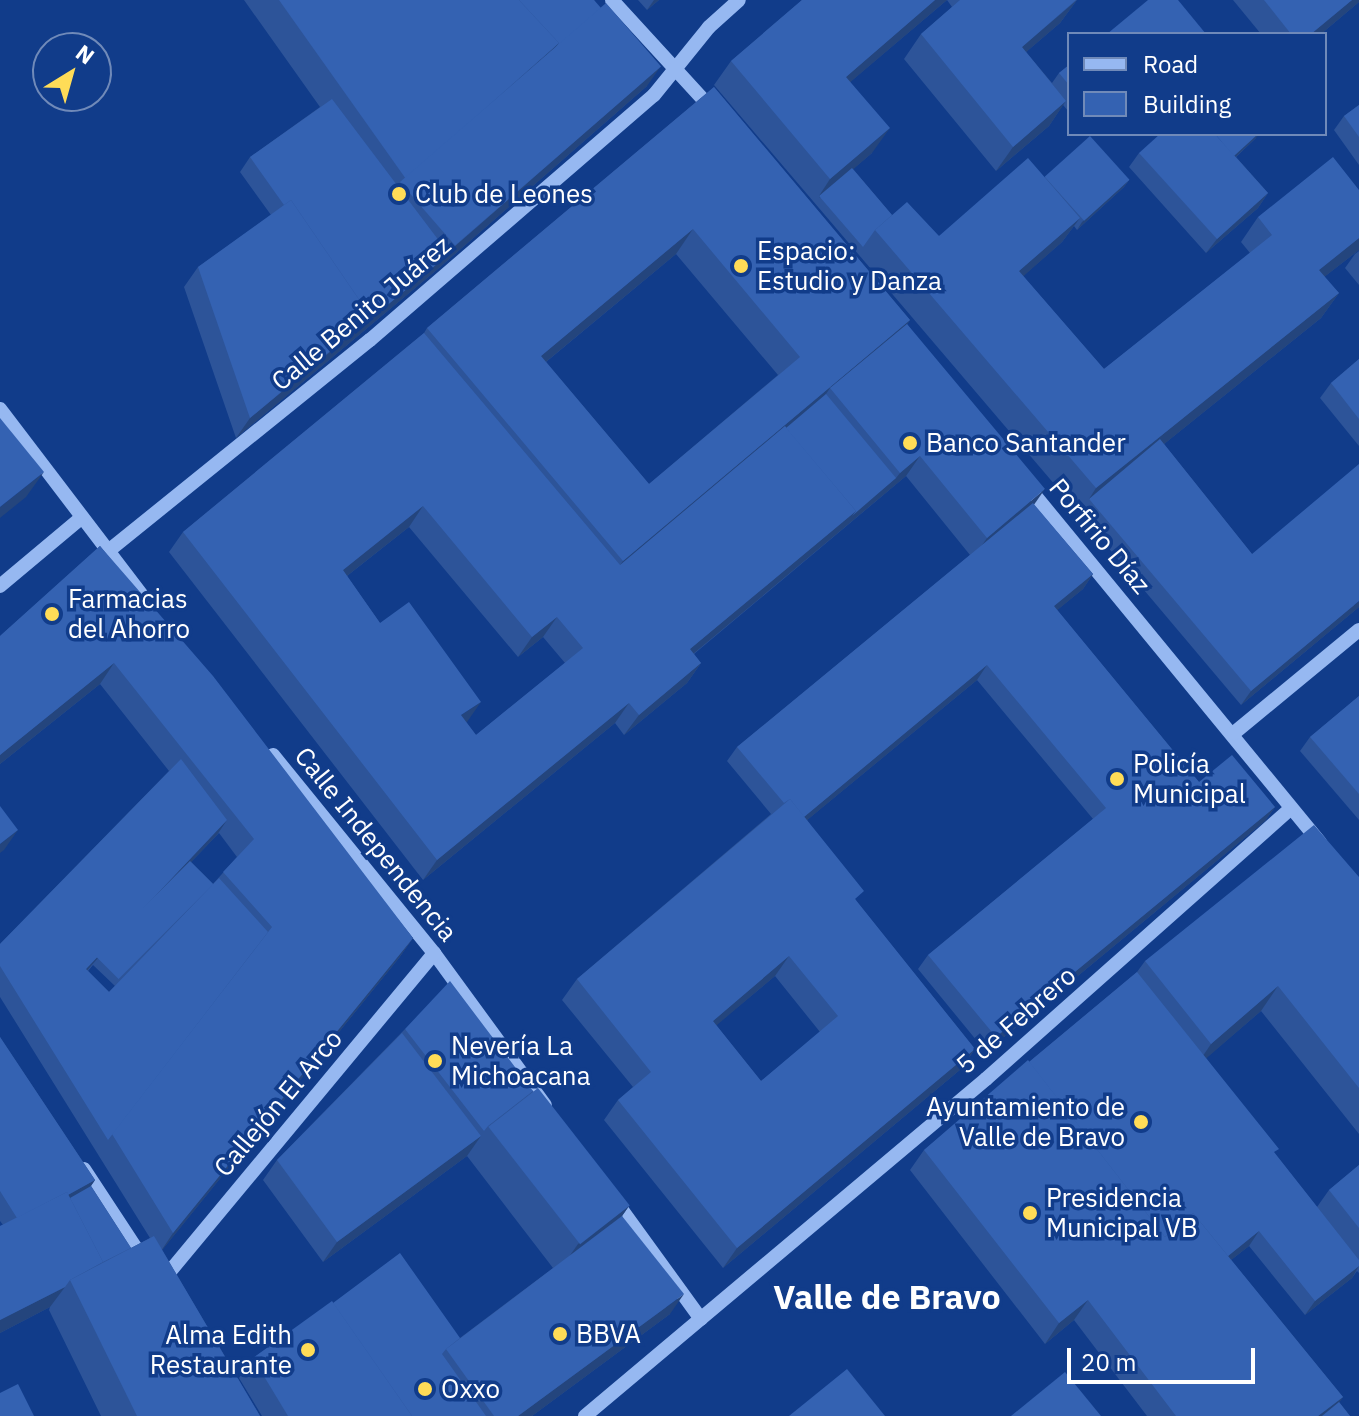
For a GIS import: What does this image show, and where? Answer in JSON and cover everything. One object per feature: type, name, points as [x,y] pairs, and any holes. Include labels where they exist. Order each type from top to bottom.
[{"type":"street","points":[[612,0],[721,120]]},
{"type":"street","name":"Calle Benito Juárez","points":[[107,552],[370,340],[654,95],[709,27],[739,0]]},
{"type":"street","points":[[0,409],[107,552],[157,613]]},
{"type":"street","name":"Porfirio Díaz","points":[[1019,475],[1234,733],[1330,854]]},
{"type":"street","points":[[0,586],[81,518]]},
{"type":"street","points":[[1234,733],[1359,630]]},
{"type":"street","name":"Calle Independencia","points":[[266,746],[434,953],[554,1117]]},
{"type":"street","name":"5 de Febrero","points":[[585,1416],[986,1079],[1291,808]]},
{"type":"street","name":"Callejón El Arco","points":[[75,1157],[163,1291],[434,953]]},
{"type":"street","points":[[600,1180],[701,1319]]},
{"type":"building","points":[[279,0],[519,0],[559,43],[406,179]]},
{"type":"building","points":[[519,0],[594,0],[601,8],[555,49],[559,43]]},
{"type":"building","points":[[802,0],[935,0],[846,77],[890,128],[830,179],[731,61]]},
{"type":"building","points":[[960,0],[1076,0],[1022,47],[1066,101],[1013,147],[921,34]]},
{"type":"building","points":[[1148,0],[1178,0],[1204,32],[1109,32]]},
{"type":"building","points":[[1264,0],[1352,0],[1313,32],[1289,32]]},
{"type":"building","points":[[606,3],[661,66],[455,245],[400,182]]},
{"type":"building","points":[[1067,67],[1067,83],[1059,73]]},
{"type":"building","points":[[714,87],[910,320],[623,561],[427,328]],"holes":[[[693,229],[800,357],[649,484],[541,356]]]},
{"type":"building","points":[[332,99],[449,254],[367,322],[371,317],[291,200],[284,205],[250,157]]},
{"type":"building","points":[[1359,105],[1359,137],[1344,116]]},
{"type":"building","points":[[1090,136],[1129,180],[1084,221],[1045,177]]},
{"type":"building","points":[[1158,136],[1217,136],[1268,193],[1217,239],[1139,153]]},
{"type":"building","points":[[1217,136],[1256,136],[1234,156]]},
{"type":"building","points":[[1333,157],[1359,190],[1359,238],[1319,270],[1339,293],[1096,488],[875,230],[907,202],[939,236],[1028,158],[1080,218],[1019,271],[1104,369],[1272,235],[1258,217]]},
{"type":"building","points":[[852,168],[892,215],[875,230],[863,247],[819,196]]},
{"type":"building","points":[[291,200],[371,317],[250,418],[198,267]]},
{"type":"building","name":"Banco Santander","points":[[907,324],[1045,489],[987,538],[920,456],[900,473],[830,388]]},
{"type":"building","points":[[424,333],[620,565],[785,426],[856,511],[690,649],[701,663],[639,715],[629,703],[437,860],[183,532]],"holes":[[[423,506],[532,637],[557,617],[583,648],[476,735],[461,715],[481,702],[409,602],[380,623],[343,570]]]},
{"type":"building","points":[[1359,359],[1359,419],[1331,383]]},
{"type":"building","points":[[826,394],[896,478],[852,516],[856,511],[786,428]]},
{"type":"building","points":[[0,418],[44,472],[0,507]]},
{"type":"building","points":[[1160,439],[1252,554],[1359,464],[1359,601],[1251,691],[1089,499]]},
{"type":"building","name":"Policía Municipal","points":[[1033,503],[1093,574],[1054,606],[1199,782],[1232,755],[1275,807],[996,1037],[928,955],[1106,808],[987,665],[804,817],[790,799],[784,803],[737,747]]},
{"type":"building","points":[[100,546],[213,676],[413,938],[173,1233],[112,1134],[272,927],[223,872],[254,839],[114,663],[0,755],[0,636]]},
{"type":"building","points":[[1359,696],[1359,794],[1310,737]]},
{"type":"building","points":[[181,759],[227,820],[86,969],[109,992],[219,878],[268,932],[108,1140],[0,966],[0,944]]},
{"type":"building","points":[[790,799],[864,891],[855,899],[975,1049],[737,1248],[618,1100],[651,1072],[577,979]],"holes":[[[789,956],[838,1016],[761,1081],[713,1021]]]},
{"type":"building","points":[[0,806],[18,830],[0,844]]},
{"type":"building","points":[[1314,825],[1359,877],[1359,1088],[1278,986],[1211,1044],[1145,961]]},
{"type":"building","points":[[190,861],[213,884],[119,979],[95,956]]},
{"type":"building","name":"Ayuntamiento de Valle de Bravo","points":[[1137,972],[1279,1149],[1274,1152],[1359,1260],[1359,1266],[1315,1301],[1259,1231],[1228,1256],[1193,1213],[1165,1237],[1029,1062]]},
{"type":"building","points":[[450,981],[533,1091],[484,1131],[405,1029]]},
{"type":"building","points":[[402,1033],[481,1136],[337,1242],[277,1160]]},
{"type":"building","points":[[0,1037],[95,1180],[17,1218],[0,1191]]},
{"type":"building","points":[[1028,1060],[1165,1237],[1193,1213],[1343,1397],[1318,1416],[1176,1416],[1088,1300],[1059,1323],[924,1150]]},
{"type":"building","points":[[538,1088],[630,1205],[580,1244],[488,1127]]},
{"type":"building","points":[[1359,1165],[1359,1228],[1329,1190]]},
{"type":"building","points":[[91,1186],[131,1248],[103,1262],[70,1198]]},
{"type":"building","points":[[67,1192],[103,1262],[70,1280],[65,1287],[0,1320],[0,1226]]},
{"type":"building","name":"BBVA","points":[[622,1216],[684,1294],[518,1416],[494,1416],[446,1349]]},
{"type":"building","points":[[154,1236],[260,1416],[137,1416],[70,1280]]},
{"type":"building","points":[[400,1253],[460,1338],[442,1354],[486,1416],[412,1416],[333,1303]]},
{"type":"building","name":"Alma Edith Restaurante","points":[[332,1301],[412,1416],[288,1416],[253,1358]]},
{"type":"building","points":[[847,1369],[885,1416],[789,1416]]},
{"type":"building","points":[[1065,1372],[1101,1416],[1011,1416]]},
{"type":"building","points":[[18,1384],[34,1416],[0,1416],[0,1393]]},
{"type":"building","points":[[1339,1402],[1350,1416],[1322,1416]]},
{"type":"place","name":"Club de Leones","points":[[399,194]]},
{"type":"place","name":"Espacio: Estudio y Danza","points":[[741,266]]},
{"type":"place","name":"Banco Santander","points":[[910,443]]},
{"type":"place","name":"Farmacias del Ahorro","points":[[52,614]]},
{"type":"place","name":"Policía Municipal","points":[[1117,779]]},
{"type":"place","name":"Nevería La Michoacana","points":[[435,1061]]},
{"type":"place","name":"Ayuntamiento de Valle de Bravo","points":[[1141,1122]]},
{"type":"place","name":"Presidencia Municipal VB","points":[[1030,1213]]},
{"type":"place","name":"BBVA","points":[[560,1334]]},
{"type":"place","name":"Alma Edith Restaurante","points":[[308,1350]]},
{"type":"place","name":"Oxxo","points":[[425,1389]]},
{"type":"district","name":"Valle de Bravo","points":[[887,1297]]}]
